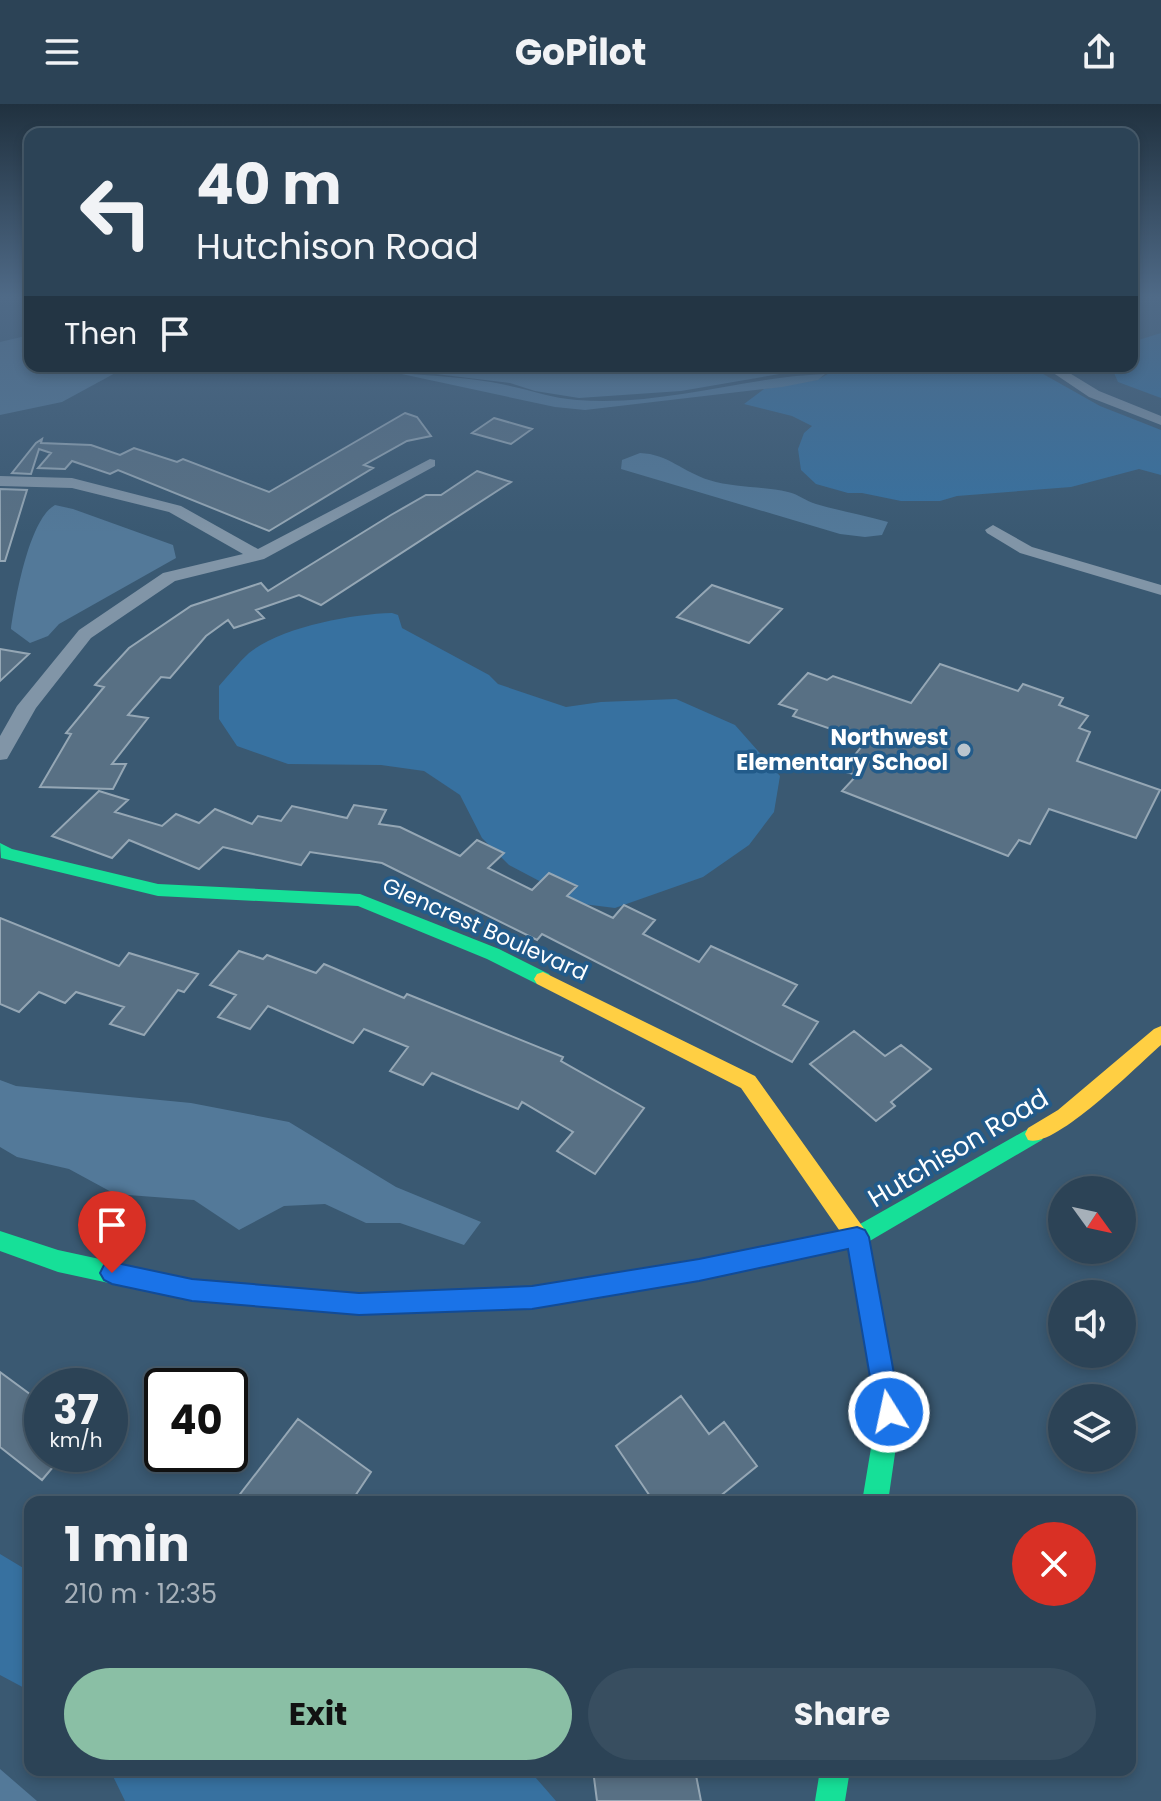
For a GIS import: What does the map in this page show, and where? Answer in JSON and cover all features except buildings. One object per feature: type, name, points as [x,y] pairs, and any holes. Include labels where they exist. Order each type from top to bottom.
[{"type":"street","points":[[1064,375],[1094,394],[1161,421]]},
{"type":"street","points":[[0,754],[27,706],[85,634],[169,577],[258,556],[430,463]]},
{"type":"street","points":[[0,481],[72,483],[175,509],[258,556]]},
{"type":"street","points":[[993,530],[1026,550],[1161,590]]},
{"type":"street","name":"Glencrest Boulevard","points":[[0,849],[7,854],[158,890],[360,900],[493,954],[748,1082],[857,1237]]},
{"type":"street","name":"Hutchison Road","points":[[0,1241],[58,1261],[192,1290],[359,1304],[532,1297],[699,1270],[857,1237],[1065,1116],[1161,1034]]},
{"type":"street","points":[[857,1237],[889,1412],[876,1496]]},
{"type":"street","points":[[830,1801],[834,1776]]},
{"type":"shaded area","points":[[0,375],[111,375],[62,402],[0,415]]},
{"type":"shaded area","points":[[407,375],[479,380],[568,399],[608,401],[671,396],[794,376],[824,375],[818,380],[782,387],[585,410],[555,407]]},
{"type":"shaded area","points":[[446,375],[772,375],[681,391],[579,398],[535,391],[510,383]]},
{"type":"shaded area","points":[[826,375],[1045,375],[1100,406],[1161,430],[1161,475],[1139,469],[1071,487],[957,496],[940,501],[901,501],[848,493],[816,484],[801,470],[798,449],[804,433],[812,426],[792,416],[744,404],[764,389],[817,380]]},
{"type":"shaded area","points":[[1115,375],[1161,375],[1161,398],[1118,382]]},
{"type":"shaded area","points":[[640,453],[667,460],[709,480],[788,492],[816,504],[888,522],[882,535],[865,537],[840,534],[621,469],[622,460]]},
{"type":"shaded area","points":[[55,505],[173,545],[176,558],[59,624],[48,636],[30,643],[11,629],[16,599],[38,526]]},
{"type":"shaded area","points":[[398,615],[402,628],[489,675],[498,684],[566,707],[601,702],[676,699],[735,725],[780,776],[774,812],[749,845],[703,877],[615,908],[583,904],[509,865],[482,838],[460,795],[424,771],[381,765],[288,764],[237,746],[219,719],[219,686],[249,653],[298,629],[357,616]]},
{"type":"shaded area","points":[[0,1080],[16,1086],[191,1103],[289,1122],[396,1187],[481,1222],[464,1245],[400,1223],[366,1223],[325,1204],[284,1206],[239,1230],[194,1200],[115,1194],[69,1169],[17,1157],[0,1147]]},
{"type":"shaded area","points":[[0,1554],[24,1568],[24,1688],[0,1675]]},
{"type":"shaded area","points":[[0,1769],[37,1801],[0,1801]]},
{"type":"shaded area","points":[[113,1776],[534,1776],[556,1801],[125,1801]]},
{"type":"traffic: fast","points":[[0,849],[7,854],[158,890],[360,900],[493,954],[543,979]]},
{"type":"traffic: fast","points":[[0,1241],[58,1261],[192,1290],[359,1304],[532,1297],[699,1270],[857,1237],[1035,1134]]},
{"type":"traffic: fast","points":[[858,1245],[889,1412],[876,1496]]},
{"type":"traffic: fast","points":[[830,1801],[834,1776]]},
{"type":"traffic: slow","points":[[543,979],[748,1082],[857,1237],[858,1245]]},
{"type":"traffic: slow","points":[[1035,1134],[1065,1116],[1161,1034]]},
{"type":"place","name":"Northwest Elementary School","points":[[964,750]]},
{"type":"route","points":[[112,1273],[192,1290],[359,1304],[532,1297],[699,1270],[857,1237],[889,1412]]}]
